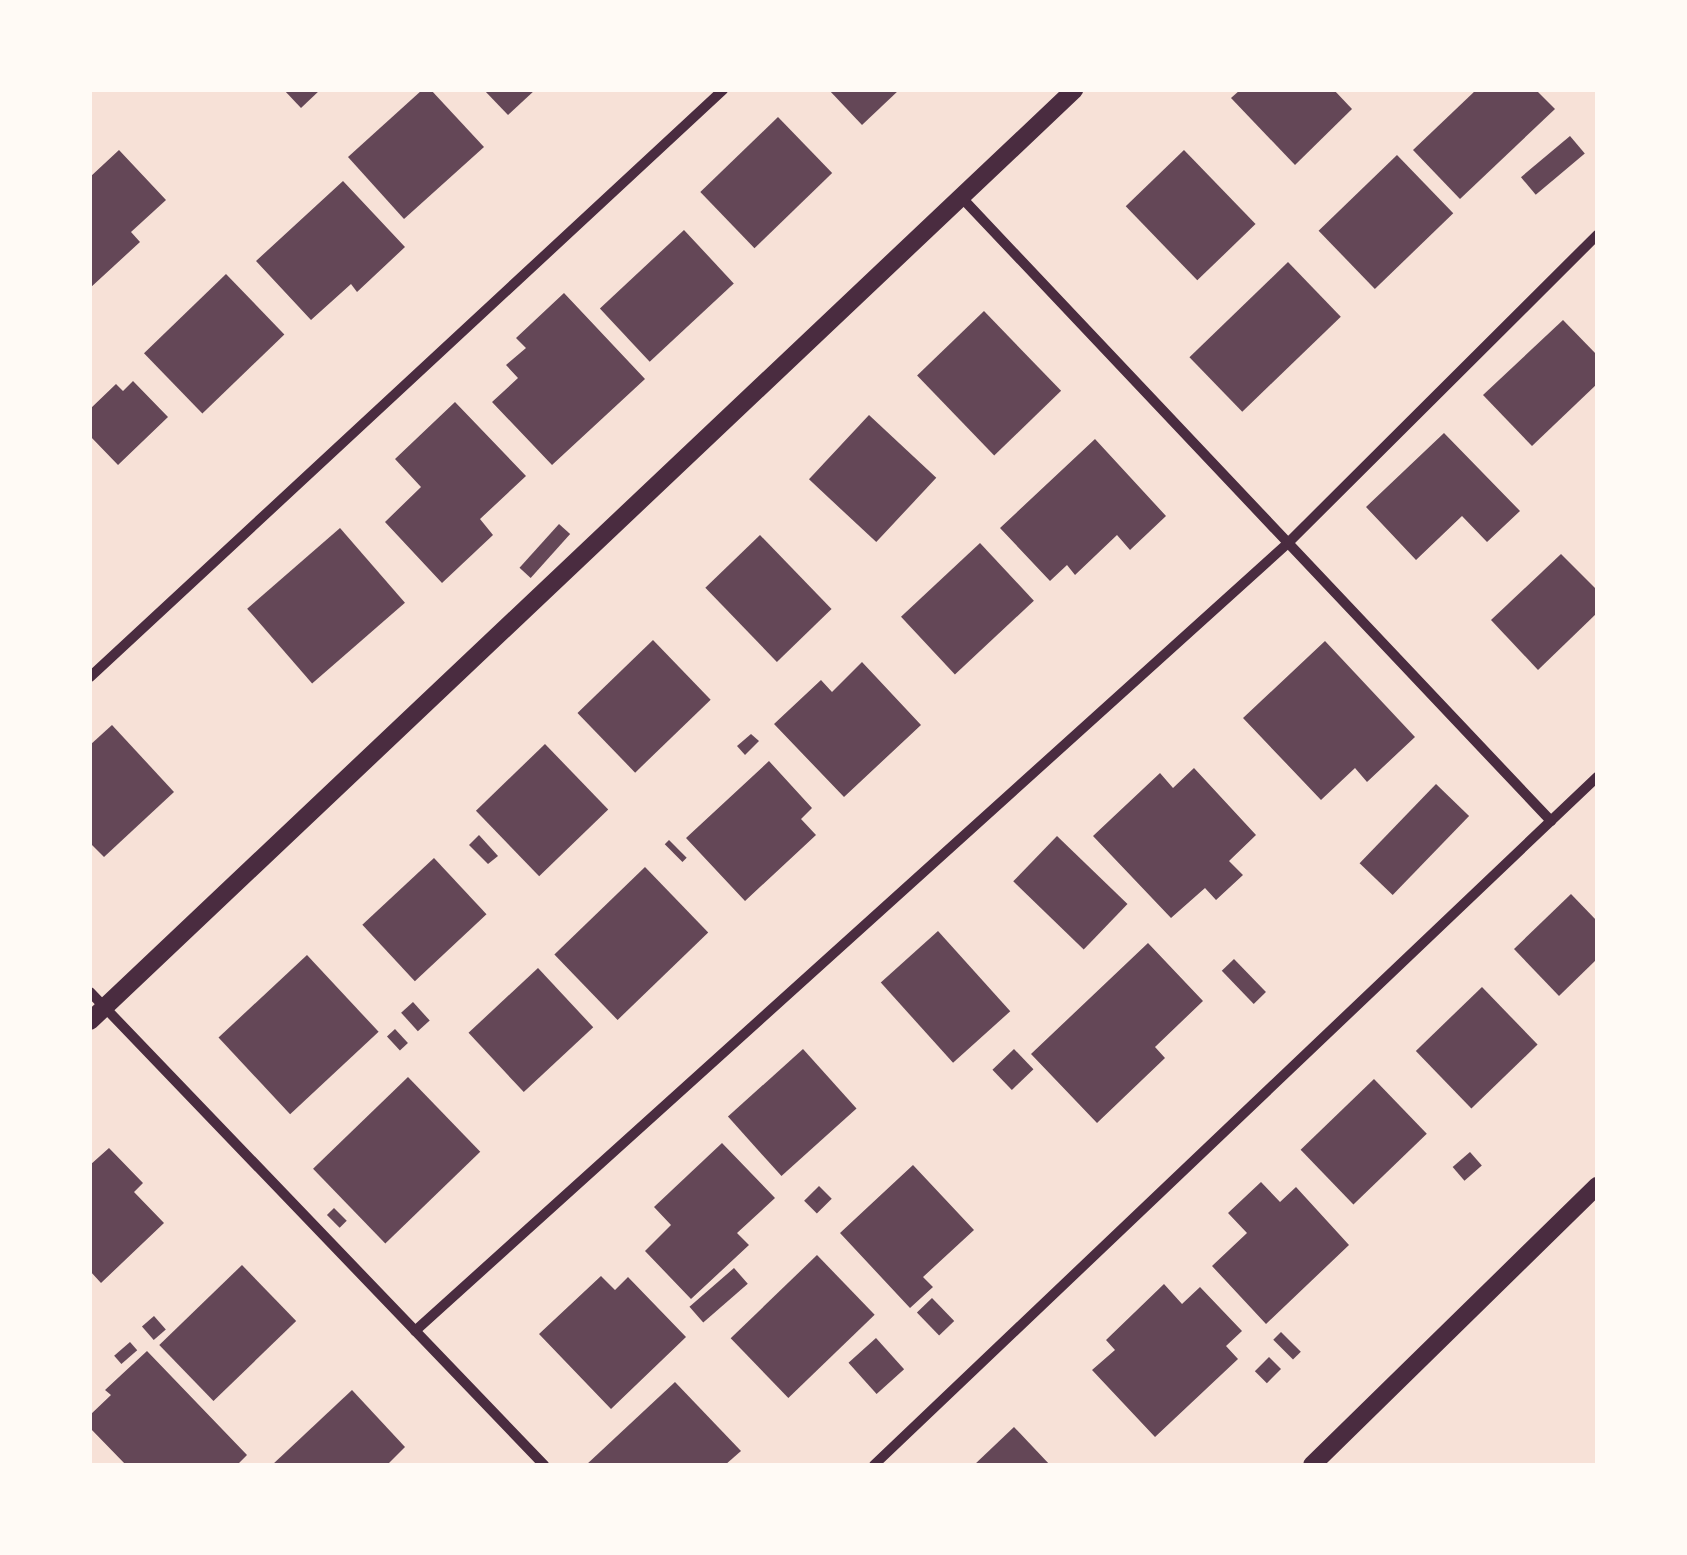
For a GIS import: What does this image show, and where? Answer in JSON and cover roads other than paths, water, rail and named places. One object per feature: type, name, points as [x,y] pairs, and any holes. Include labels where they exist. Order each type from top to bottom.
[{"type":"street","points":[[90,677],[723,90]]},
{"type":"street","points":[[90,1021],[1074,90]]},
{"type":"street","points":[[963,199],[1551,821]]},
{"type":"street","points":[[415,1331],[1289,542],[1597,235]]},
{"type":"street","points":[[874,1465],[1597,777]]},
{"type":"street","points":[[90,992],[544,1465]]},
{"type":"street","points":[[1312,1465],[1597,1186]]}]
